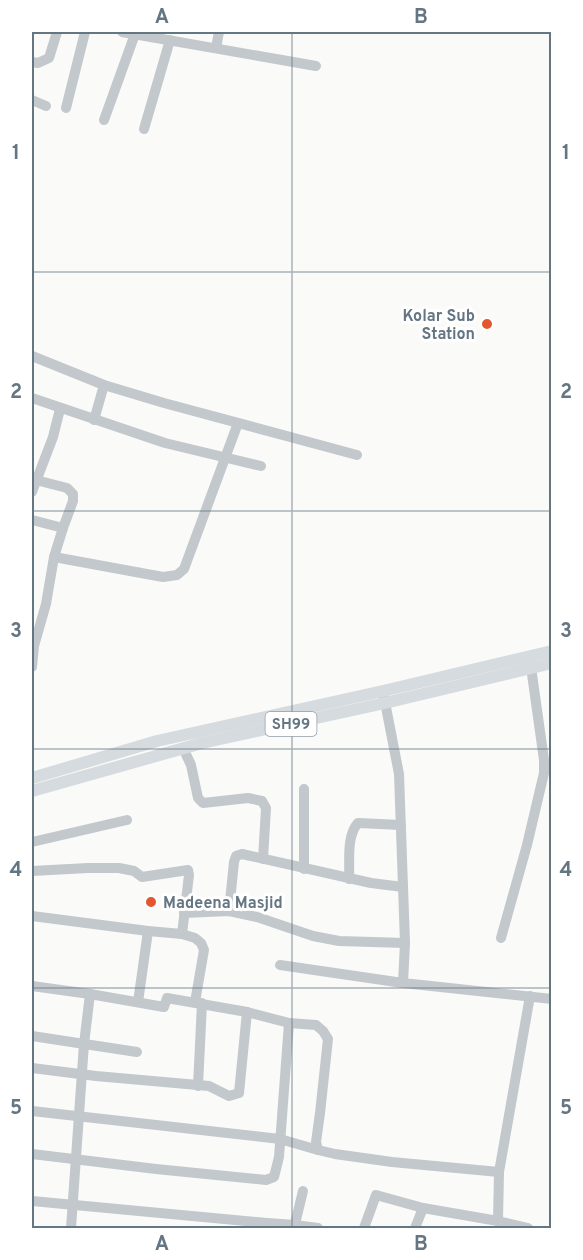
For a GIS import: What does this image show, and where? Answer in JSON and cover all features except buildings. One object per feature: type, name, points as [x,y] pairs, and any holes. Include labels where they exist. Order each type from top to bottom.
[{"type":"main road","name":"SH99","points":[[32,791],[202,743],[531,662],[552,651]]},
{"type":"main road","name":"SH99","points":[[531,662],[552,663]]},
{"type":"main road","name":"SH99","points":[[32,778],[157,741],[384,697]]},
{"type":"street","points":[[32,62],[38,63],[49,58],[57,32]]},
{"type":"street","points":[[66,108],[85,32]]},
{"type":"street","points":[[122,32],[316,66]]},
{"type":"street","points":[[216,48],[219,32]]},
{"type":"street","points":[[104,120],[135,34]]},
{"type":"street","points":[[144,129],[170,40]]},
{"type":"street","points":[[32,100],[46,106]]},
{"type":"street","points":[[32,356],[104,385],[164,404],[357,455]]},
{"type":"street","points":[[94,420],[104,385]]},
{"type":"street","points":[[32,398],[165,443],[261,466]]},
{"type":"street","points":[[32,492],[34,479],[53,437],[60,409]]},
{"type":"street","points":[[54,557],[163,577],[177,575],[184,570],[238,423]]},
{"type":"street","points":[[32,667],[34,646],[46,604],[54,557],[73,501],[73,494],[67,488],[34,479]]},
{"type":"street","points":[[32,520],[63,528]]},
{"type":"street","points":[[501,938],[544,773],[531,662]]},
{"type":"street","points":[[384,697],[399,774],[405,943],[403,983]]},
{"type":"street","points":[[183,748],[191,765],[198,798],[203,803],[248,798],[262,801],[266,808],[263,859]]},
{"type":"street","points":[[303,789],[304,869]]},
{"type":"street","points":[[32,842],[127,820]]},
{"type":"street","points":[[349,879],[351,837],[355,826],[358,823],[400,825]]},
{"type":"street","points":[[229,911],[236,856],[242,854],[349,879],[403,887]]},
{"type":"street","points":[[32,871],[119,868],[134,871],[142,877],[188,870],[182,934]]},
{"type":"street","points":[[184,913],[229,911],[258,917],[322,938],[405,943]]},
{"type":"street","points":[[32,916],[182,934],[201,943],[204,950],[199,1003],[198,1086]]},
{"type":"street","points":[[138,1002],[148,931]]},
{"type":"street","points":[[280,964],[403,983],[552,999]]},
{"type":"street","points":[[32,986],[164,1007],[167,998],[247,1012],[290,1023],[316,1025],[328,1039],[316,1142],[318,1150]]},
{"type":"street","points":[[71,1228],[84,1044],[90,994]]},
{"type":"street","points":[[492,1223],[530,996]]},
{"type":"street","points":[[32,1068],[209,1086],[229,1096],[239,1093],[247,1012]]},
{"type":"street","points":[[32,1154],[266,1180],[274,1177],[279,1157],[290,1023]]},
{"type":"street","points":[[32,1036],[137,1052]]},
{"type":"street","points":[[32,1111],[280,1139],[335,1154],[499,1172]]},
{"type":"street","points":[[295,1227],[303,1191]]},
{"type":"street","points":[[364,1228],[376,1195],[492,1223],[528,1228]]},
{"type":"street","points":[[32,1201],[318,1228]]},
{"type":"street","points":[[415,1228],[423,1208]]},
{"type":"place","name":"Kolar Sub Station","points":[[487,324]]},
{"type":"place","name":"Madeena Masjid","points":[[151,902]]}]
